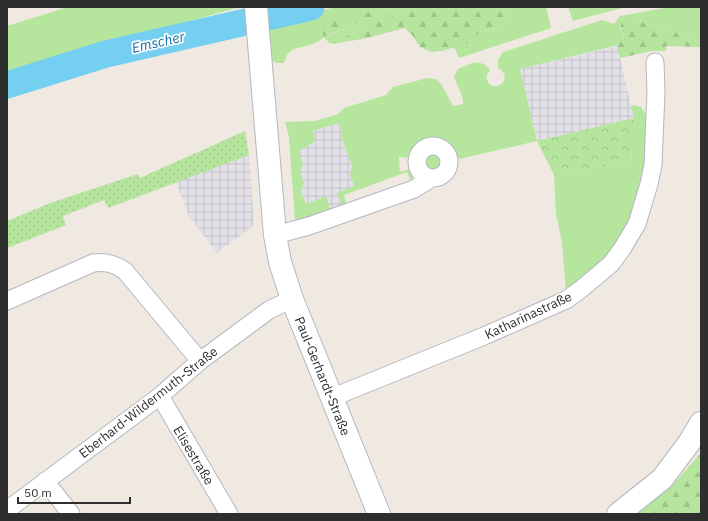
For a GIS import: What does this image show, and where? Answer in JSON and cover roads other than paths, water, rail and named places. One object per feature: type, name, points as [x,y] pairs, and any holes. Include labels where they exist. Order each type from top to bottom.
[{"type":"main road","name":"Paul-Gerhardt-Straße","points":[[257,11],[275,235],[280,262],[292,299],[378,514]]},
{"type":"main road","points":[[618,514],[662,479],[689,444],[701,423]]},
{"type":"street","name":"Katharinastraße","points":[[331,398],[484,336],[566,300],[611,264],[637,224],[649,184],[652,165],[656,92],[655,62]]},
{"type":"street","points":[[275,235],[309,226],[414,188],[432,178]]},
{"type":"street","points":[[7,301],[93,263],[111,263],[125,271],[200,361]]},
{"type":"street","name":"Eberhard-Wildermuth-Straße","points":[[7,510],[160,396],[200,361],[269,310],[292,299]]},
{"type":"street","name":"Elisestraße","points":[[160,396],[229,514]]},
{"type":"street","points":[[45,481],[71,514]]},
{"type":"waterway","name":"Emscher","points":[[7,85],[106,54],[311,7]]}]
